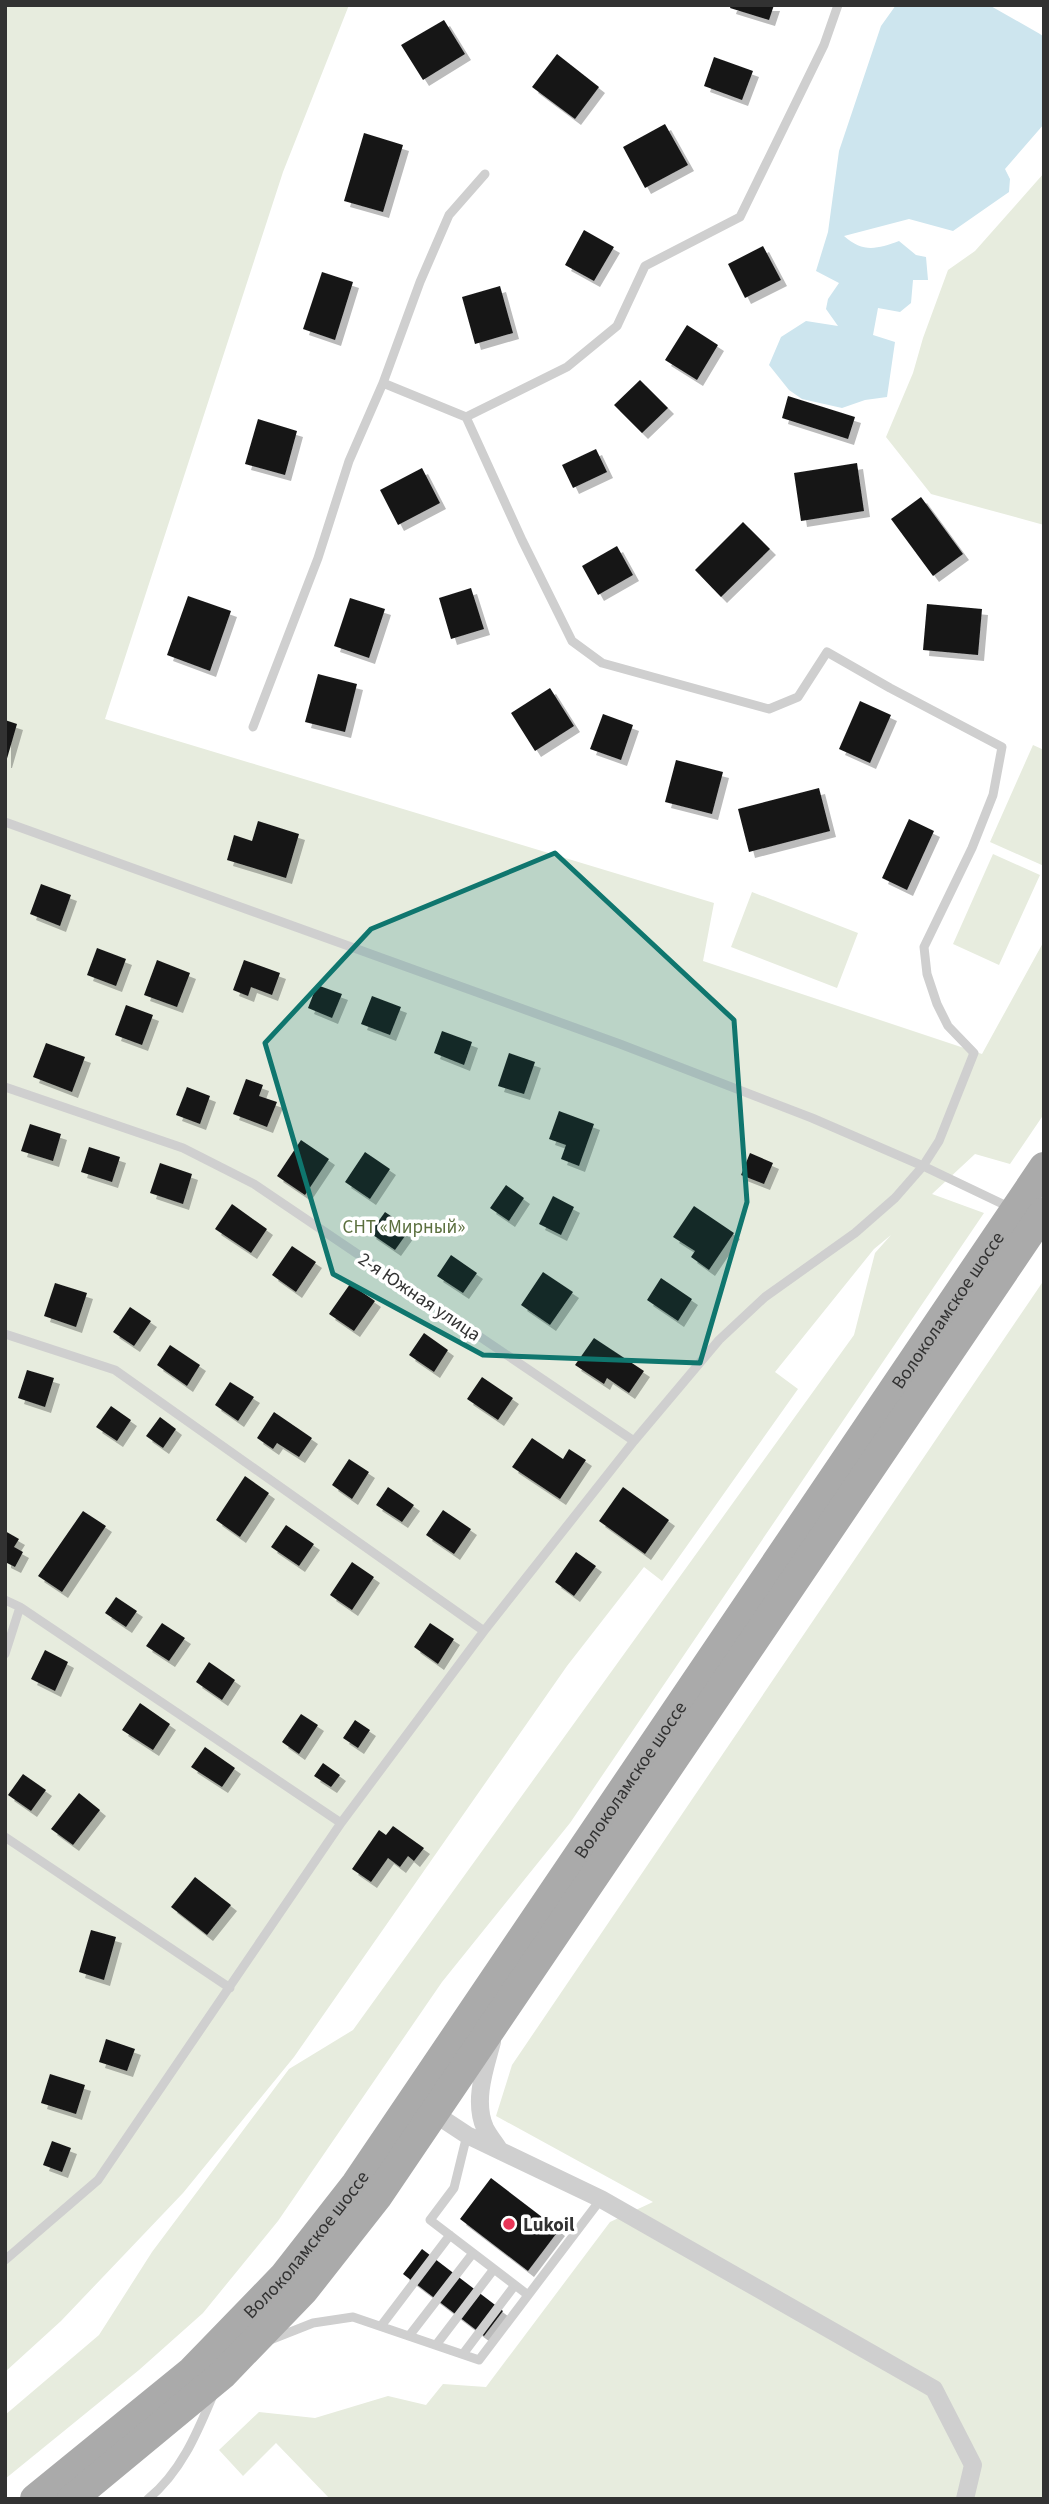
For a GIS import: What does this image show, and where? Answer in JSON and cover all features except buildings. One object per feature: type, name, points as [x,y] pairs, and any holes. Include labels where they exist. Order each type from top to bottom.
[{"type":"main road","name":"Волоколамское шоссе","points":[[207,2378],[356,2184],[497,2023],[1031,1215],[1044,1167]]},
{"type":"main road","name":"Волоколамское шоссе","points":[[207,2378],[245,2351],[304,2290],[377,2197],[424,2107],[1031,1215]]},
{"type":"main road","points":[[35,2499],[207,2378]]},
{"type":"main road","points":[[72,2499],[207,2378]]},
{"type":"street","points":[[497,2023],[483,2076],[480,2103],[484,2126],[500,2151]]},
{"type":"street","points":[[424,2107],[467,2135],[601,2199],[934,2389],[973,2465],[965,2499]]},
{"type":"lane","points":[[466,417],[567,367],[617,326],[645,266],[740,217],[824,45],[838,5]]},
{"type":"lane","points":[[253,727],[318,558],[349,461],[383,383],[420,282],[449,215],[485,174]]},
{"type":"lane","points":[[5,2260],[98,2180],[341,1823],[484,1631],[634,1441],[719,1340],[765,1297],[855,1233],[895,1198],[923,1166],[939,1141],[974,1053],[948,1027],[937,1004],[927,974],[924,947],[972,848],[993,795],[1002,747],[827,652],[798,697],[769,709],[603,663],[572,641],[466,417],[383,383]]},
{"type":"lane","points":[[5,822],[621,1044],[812,1118],[1031,1215]]},
{"type":"lane","name":"2-я Южная улица","points":[[5,1087],[183,1148],[254,1184],[634,1441]]},
{"type":"lane","points":[[5,1334],[114,1370],[484,1631]]},
{"type":"lane","points":[[5,1600],[20,1607],[341,1823]]},
{"type":"lane","points":[[5,1654],[20,1607]]},
{"type":"lane","points":[[5,1837],[230,1987]]},
{"type":"lane","points":[[467,2135],[454,2188],[429,2220],[528,2295]]},
{"type":"lane","points":[[245,2351],[313,2323],[353,2317],[479,2360],[601,2199]]},
{"type":"lane","points":[[381,2326],[450,2235]]},
{"type":"lane","points":[[409,2336],[473,2253]]},
{"type":"lane","points":[[436,2345],[494,2269]]},
{"type":"lane","points":[[463,2354],[515,2285]]},
{"type":"lane","points":[[148,2499],[164,2485],[195,2438],[207,2378]]},
{"type":"highlighted area","points":[[555,853],[734,1020],[747,1202],[700,1363],[483,1355],[333,1274],[265,1043],[371,929]]},
{"type":"green space","name":"СНТ «Мирный»","points":[[5,5],[349,5],[283,172],[105,719],[714,903],[703,961],[982,1054],[1044,941],[1044,1114],[1010,1164],[975,1154],[932,1194],[984,1213],[570,1823],[442,1982],[278,2221],[203,2313],[139,2370],[5,2479],[5,2415],[99,2335],[152,2252],[289,2069],[353,2030],[854,1335],[875,1253],[891,1235],[874,1249],[775,1372],[798,1389],[662,1581],[644,1567],[567,1666],[294,2057],[183,2193],[61,2321],[5,2372]]},
{"type":"green space","points":[[1044,173],[1044,525],[931,494],[886,437],[913,373],[948,270],[975,251]]},
{"type":"green space","points":[[1033,745],[1044,750],[1044,866],[990,842]]},
{"type":"green space","points":[[993,854],[1040,875],[999,965],[953,944]]},
{"type":"green space","points":[[752,892],[858,933],[837,988],[731,947]]},
{"type":"green space","points":[[1044,1280],[1044,2499],[330,2499],[276,2443],[243,2476],[219,2450],[259,2412],[315,2418],[388,2396],[426,2405],[443,2384],[486,2387],[610,2222],[653,2202],[496,2116],[512,2065]]},
{"type":"water","points":[[896,5],[989,5],[1044,37],[1044,124],[1005,169],[1010,179],[1009,192],[953,231],[909,219],[844,236],[858,245],[870,248],[899,241],[916,255],[926,257],[928,280],[913,280],[911,303],[900,312],[878,308],[873,335],[895,342],[887,397],[865,400],[842,408],[802,399],[789,390],[769,365],[781,337],[806,321],[838,326],[826,309],[828,299],[839,283],[816,271],[828,232],[839,151],[881,26]]},
{"type":"place","name":"Lukoil","points":[[509,2224]]}]
